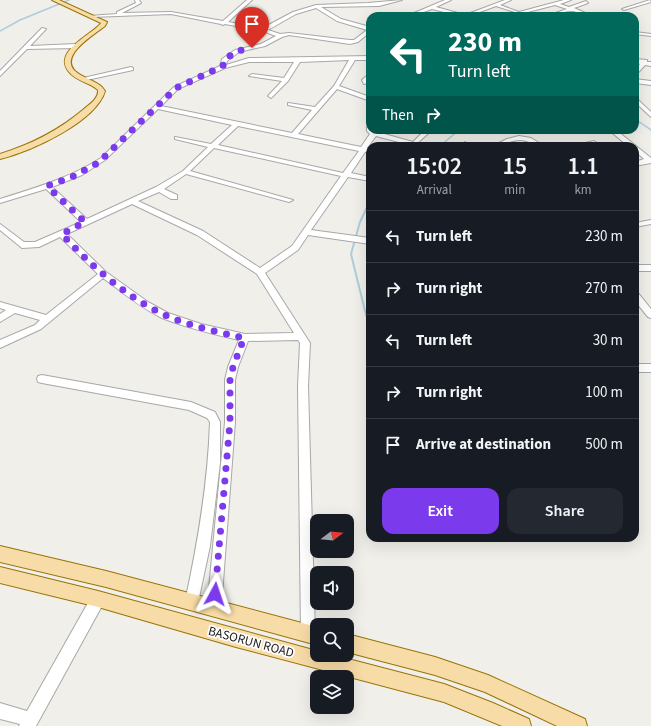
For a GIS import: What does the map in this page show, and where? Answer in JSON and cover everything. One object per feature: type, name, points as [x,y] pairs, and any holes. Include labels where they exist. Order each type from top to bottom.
[{"type":"main road","points":[[0,157],[48,140],[92,106],[102,91],[98,85],[82,79],[68,65],[69,55],[76,46],[105,24],[59,2]]},
{"type":"main road","name":"BASORUN ROAD","points":[[0,554],[310,633]]},
{"type":"main road","name":"BASORUN ROAD","points":[[0,576],[98,599],[444,693],[487,709],[522,726]]},
{"type":"main road","points":[[354,645],[435,666],[488,684],[578,726]]},
{"type":"street","points":[[115,14],[139,3],[137,0]]},
{"type":"street","points":[[224,24],[250,0]]},
{"type":"street","points":[[264,30],[299,11],[316,6],[386,3],[400,0]]},
{"type":"street","points":[[475,12],[509,0]]},
{"type":"street","points":[[523,12],[569,0]]},
{"type":"street","points":[[639,0],[649,2]]},
{"type":"street","points":[[419,12],[444,1]]},
{"type":"street","points":[[537,2],[547,6]]},
{"type":"street","points":[[560,12],[586,2]]},
{"type":"street","points":[[624,9],[649,2]]},
{"type":"street","points":[[496,4],[516,12]]},
{"type":"street","points":[[557,4],[580,12]]},
{"type":"street","points":[[316,6],[339,20],[366,29]]},
{"type":"street","points":[[431,7],[449,12]]},
{"type":"street","points":[[91,16],[171,13],[224,24],[264,30],[280,36],[297,35],[336,42],[356,41],[366,33]]},
{"type":"street","points":[[0,74],[44,29]]},
{"type":"street","points":[[639,34],[651,35]]},
{"type":"street","points":[[223,66],[224,60],[230,54],[263,45],[280,36]]},
{"type":"street","points":[[332,60],[336,42]]},
{"type":"street","points":[[25,48],[76,46]]},
{"type":"street","points":[[0,201],[72,177],[98,163],[176,88],[223,66],[249,60],[332,60],[366,58]]},
{"type":"street","points":[[293,136],[336,87],[353,59]]},
{"type":"street","points":[[271,96],[286,80],[298,60]]},
{"type":"street","points":[[639,71],[648,63]]},
{"type":"street","points":[[82,79],[131,69]]},
{"type":"street","points":[[252,76],[286,80]]},
{"type":"street","points":[[366,79],[366,83]]},
{"type":"street","points":[[639,82],[651,83]]},
{"type":"street","points":[[336,87],[366,98]]},
{"type":"street","points":[[639,103],[651,115]]},
{"type":"street","points":[[290,104],[316,109]]},
{"type":"street","points":[[155,107],[235,125],[366,150]]},
{"type":"street","points":[[0,226],[22,245],[26,246],[36,245],[62,234],[85,222],[159,189],[185,172],[235,125]]},
{"type":"street","points":[[382,134],[408,142]]},
{"type":"street","points":[[416,142],[425,134]]},
{"type":"street","points":[[617,134],[627,142]]},
{"type":"street","points":[[506,142],[520,136],[535,142]]},
{"type":"street","points":[[177,138],[366,178]]},
{"type":"street","points":[[260,272],[289,253],[307,232],[346,175],[366,151]]},
{"type":"street","points":[[639,151],[650,161]]},
{"type":"street","points":[[639,163],[650,161]]},
{"type":"street","points":[[185,172],[289,200]]},
{"type":"street","points":[[47,186],[85,222]]},
{"type":"street","points":[[159,189],[174,197]]},
{"type":"street","points":[[131,201],[205,236],[260,272],[306,347],[303,386],[311,618]]},
{"type":"street","points":[[639,224],[651,222]]},
{"type":"street","points":[[307,232],[366,241]]},
{"type":"street","points":[[62,234],[103,274],[144,304],[165,315],[200,328],[244,338],[300,336]]},
{"type":"street","points":[[639,268],[651,268]]},
{"type":"street","points":[[0,344],[24,335],[38,327],[103,274]]},
{"type":"street","points":[[639,300],[651,315]]},
{"type":"street","points":[[0,305],[48,319]]},
{"type":"street","points":[[0,319],[13,309]]},
{"type":"street","points":[[214,609],[230,422],[230,380],[233,367],[244,338]]},
{"type":"street","points":[[639,368],[651,368]]},
{"type":"street","points":[[42,379],[190,406],[212,415],[215,422],[214,463],[204,546],[192,602]]},
{"type":"street","points":[[0,711],[29,722],[98,599]]},
{"type":"waterway","points":[[0,31],[20,20],[69,0]]},
{"type":"waterway","points":[[639,122],[651,130]]},
{"type":"waterway","points":[[445,142],[454,134]]},
{"type":"waterway","points":[[366,209],[360,222],[351,254],[366,315]]},
{"type":"route","points":[[215,594],[224,477],[231,413],[230,380],[233,367],[244,338],[200,328],[165,315],[144,304],[103,274],[62,234],[85,222],[47,186],[72,177],[98,163],[162,99],[176,88],[223,66],[224,60],[230,54],[242,49],[252,48]]}]
